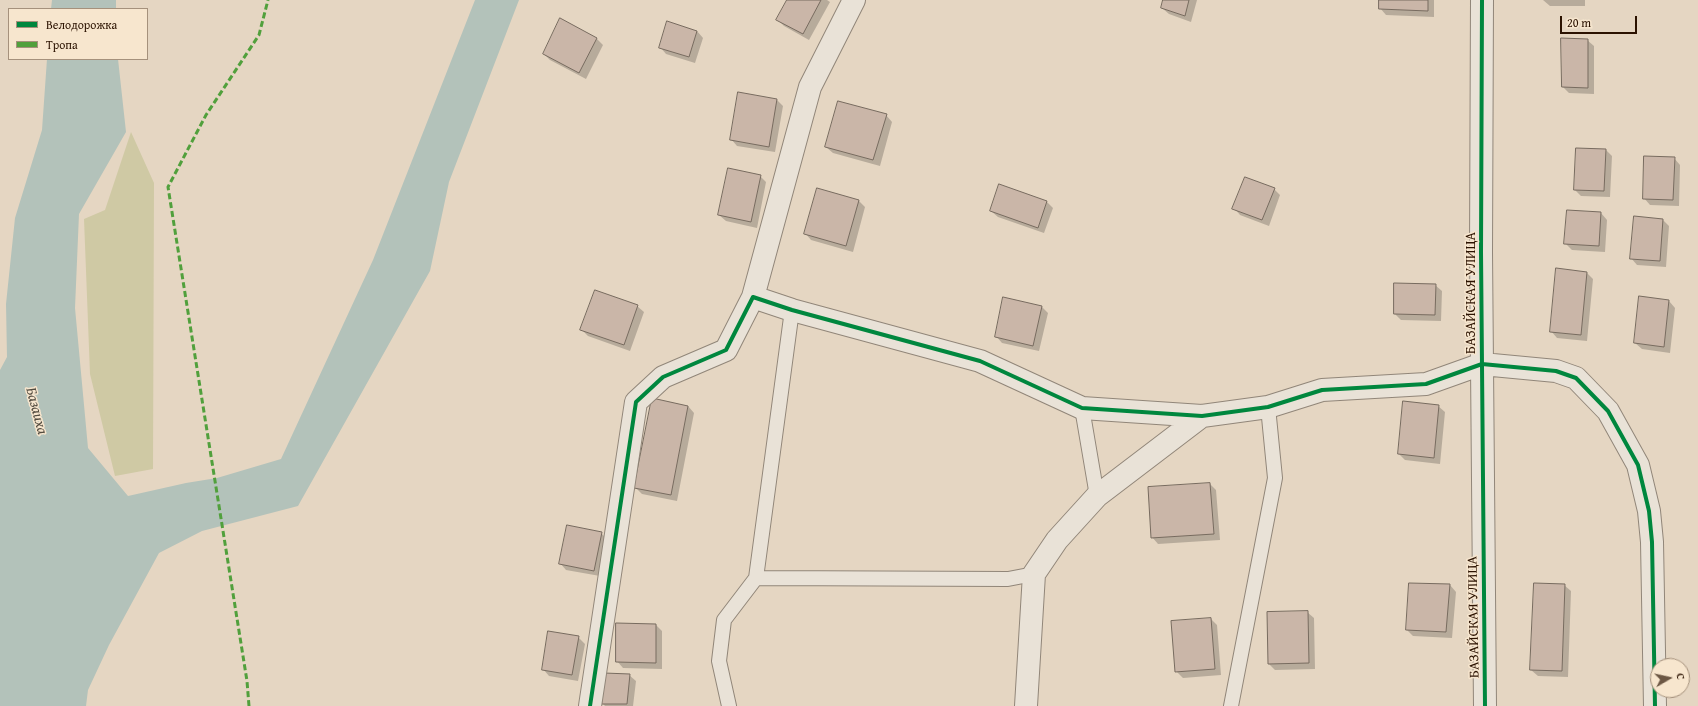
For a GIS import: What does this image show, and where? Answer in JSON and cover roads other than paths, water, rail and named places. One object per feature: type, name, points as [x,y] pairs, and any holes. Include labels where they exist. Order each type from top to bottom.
[{"type":"street","points":[[590,706],[636,402],[663,377],[726,350],[753,297],[810,87],[854,0]]},
{"type":"street","name":"БАЗАЙСКАЯ УЛИЦА","points":[[1482,0],[1482,364],[1486,706]]},
{"type":"street","points":[[753,297],[792,310],[980,361],[1082,408],[1202,416],[1268,407],[1322,390],[1426,384],[1482,364],[1556,371],[1576,378],[1608,410],[1638,465],[1649,511],[1652,542],[1655,706]]},
{"type":"street","points":[[1026,706],[1034,574],[1057,540],[1097,496],[1202,416]]},
{"type":"lane","points":[[729,706],[718,661],[724,620],[756,578],[792,310]]},
{"type":"lane","points":[[1230,706],[1275,478],[1268,407]]},
{"type":"lane","points":[[1082,408],[1097,496]]},
{"type":"lane","points":[[756,578],[1008,579],[1034,574]]},
{"type":"water","points":[[52,0],[116,0],[116,8],[51,8]]},
{"type":"water","name":"Базаиха","points":[[475,0],[519,0],[449,182],[430,271],[298,506],[202,531],[159,553],[109,645],[88,690],[86,706],[0,706],[0,370],[7,357],[6,304],[15,218],[42,130],[47,60],[118,60],[126,132],[79,214],[75,308],[88,448],[128,496],[186,483],[217,478],[281,459],[373,260]]}]
